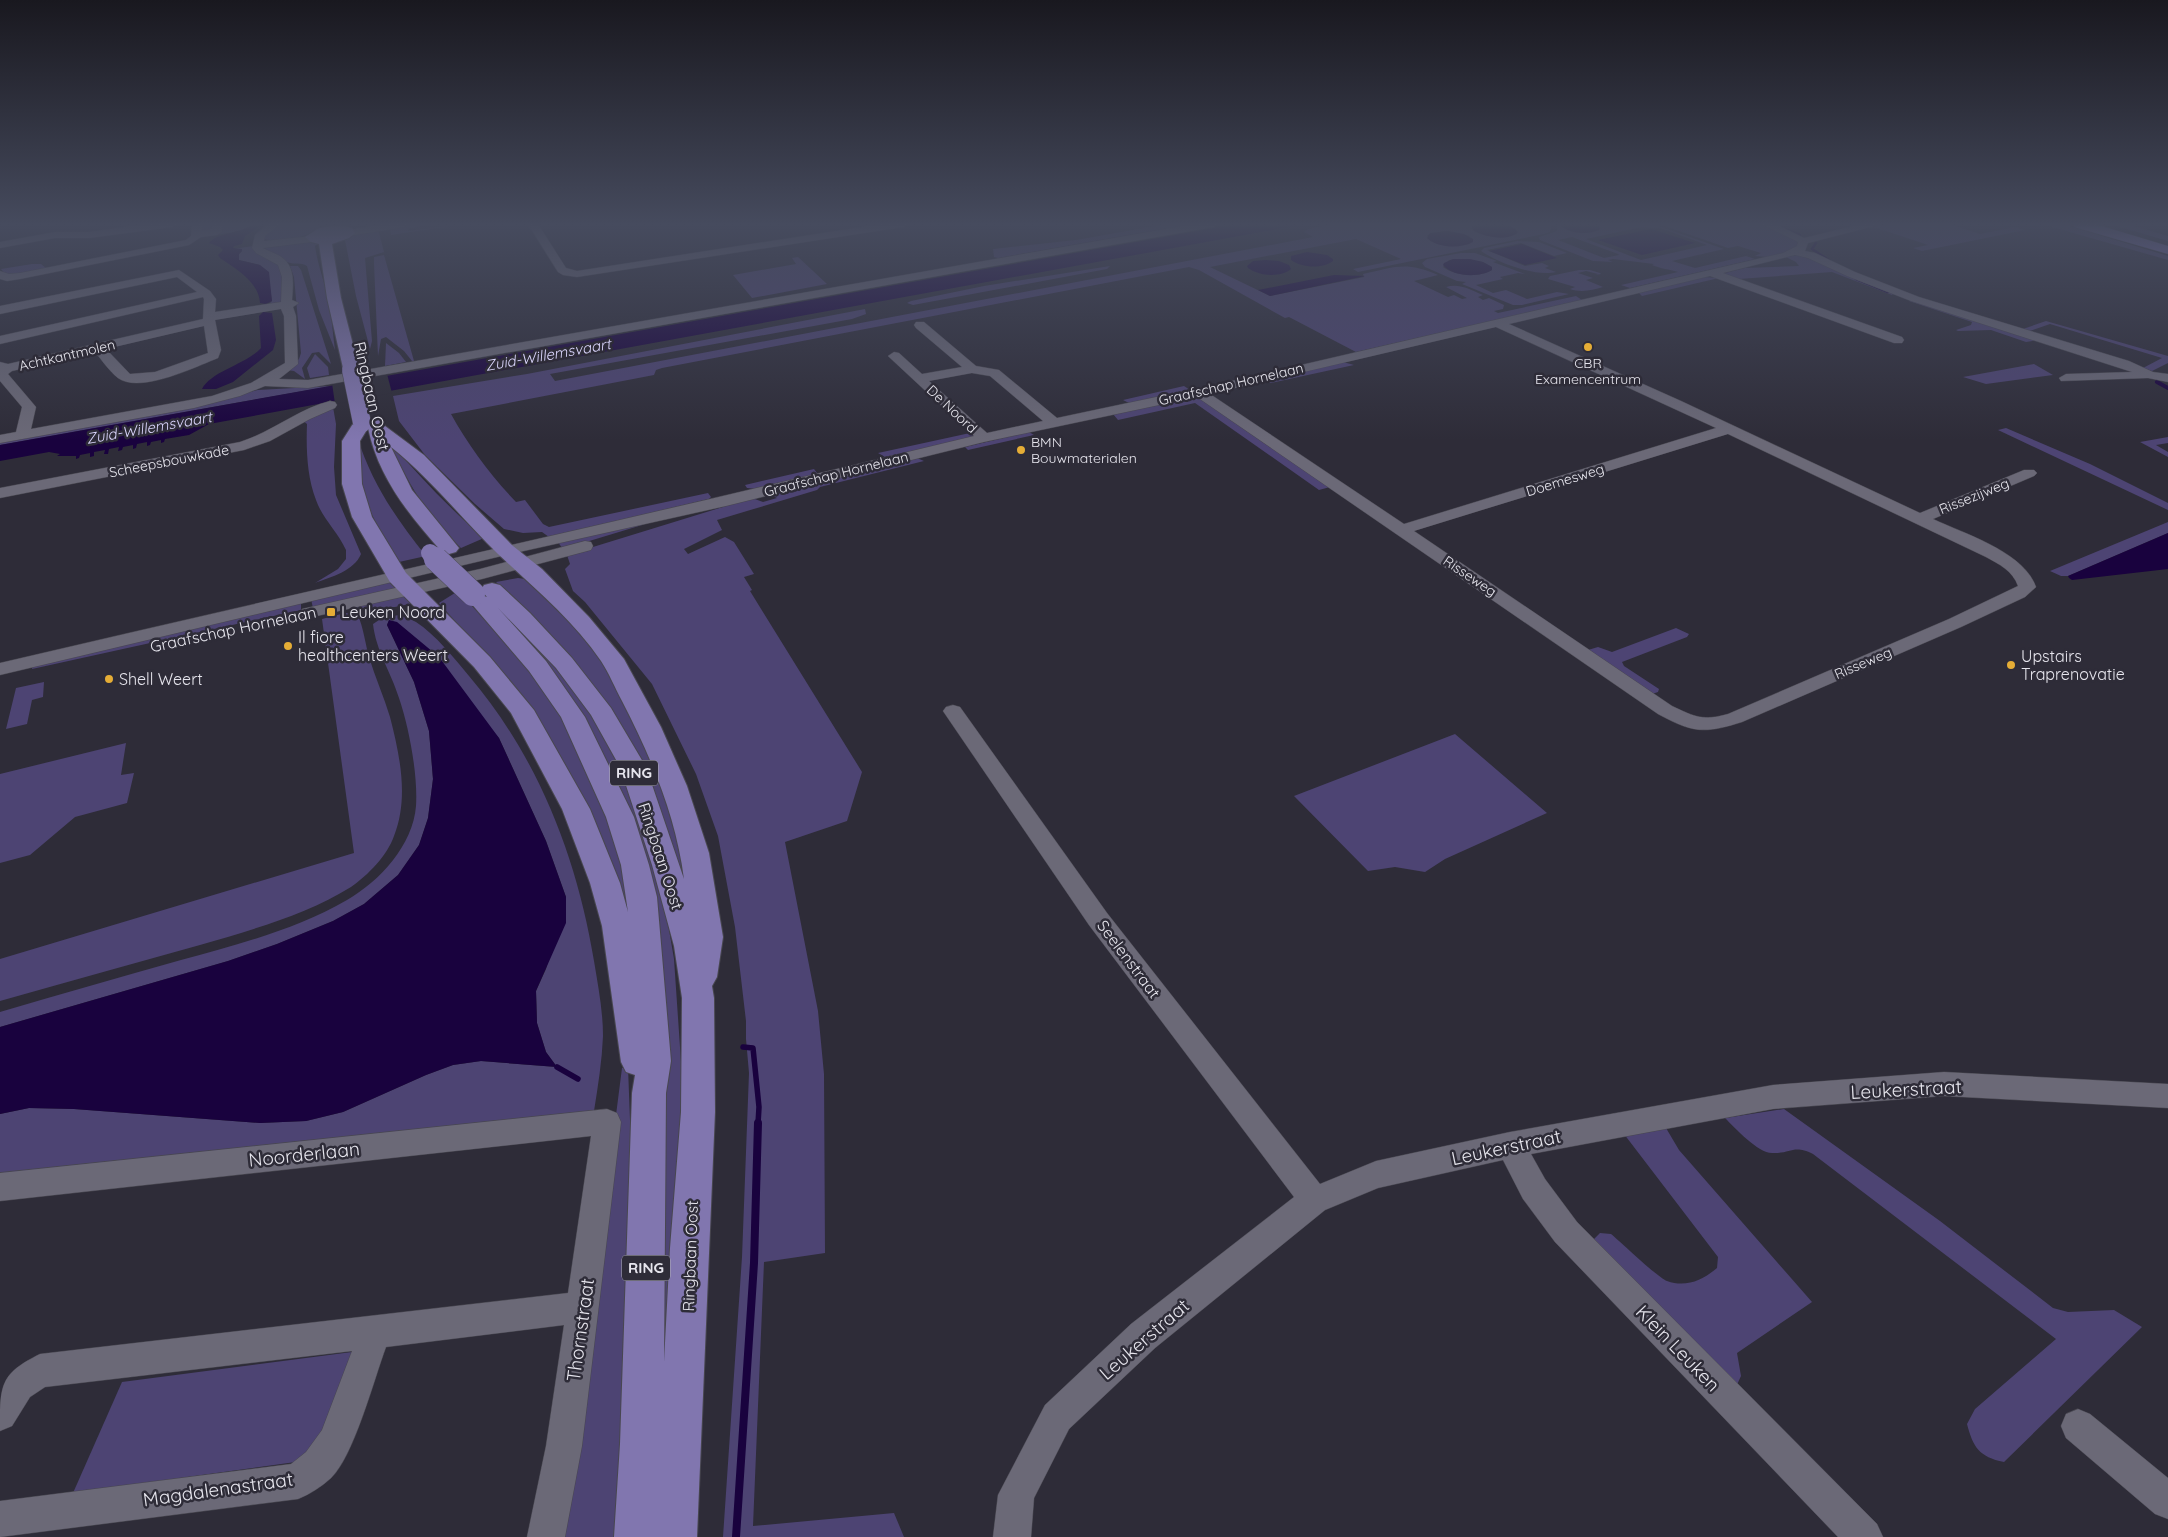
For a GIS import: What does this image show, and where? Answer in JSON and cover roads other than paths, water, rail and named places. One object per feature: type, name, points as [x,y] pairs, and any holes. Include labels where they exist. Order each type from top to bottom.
[{"type":"main road","name":"Ringbaan Oost","points":[[334,296],[357,367],[371,424],[394,478],[440,550]]},
{"type":"main road","name":"Ringbaan Oost","points":[[357,367],[359,340]]},
{"type":"main road","name":"Ringbaan Oost","points":[[371,424],[366,452],[377,481],[392,506]]},
{"type":"main road","points":[[649,1093],[638,1062],[617,926],[605,883],[576,809],[522,710],[482,662],[404,584],[362,517],[352,484],[351,441],[371,424],[417,459],[581,622],[612,659],[648,727],[674,786],[695,853],[708,936],[698,998]]},
{"type":"main road","name":"Ringbaan Oost","points":[[408,528],[440,550],[482,592],[522,618],[564,663],[602,713],[632,767],[669,874],[689,946],[698,998],[698,1112],[689,1248],[688,1323],[674,1537]]},
{"type":"main road","name":"Ringbaan Oost","points":[[482,592],[502,623],[538,666],[573,717],[620,817],[642,897],[654,1061],[649,1093],[642,1444],[636,1537]]},
{"type":"street","points":[[0,310],[69,296]]},
{"type":"street","name":"Achtkantmolen","points":[[0,340],[194,296]]},
{"type":"street","points":[[99,348],[124,377],[133,379],[179,370],[213,355],[215,350],[209,319],[210,299],[208,296]]},
{"type":"street","points":[[0,439],[206,402],[264,382],[292,364],[289,296]]},
{"type":"street","points":[[264,382],[296,385],[324,382],[809,296]]},
{"type":"street","name":"Graafschap Hornelaan","points":[[0,680],[685,516],[726,501],[984,438],[1199,392],[1614,296]]},
{"type":"street","points":[[1774,296],[1898,340]]},
{"type":"street","points":[[1907,296],[2124,364],[2168,385]]},
{"type":"street","name":"Achtkantmolen","points":[[22,435],[29,407],[1,374],[4,367],[99,348],[209,319],[290,304]]},
{"type":"street","name":"Risseweg","points":[[1199,392],[1665,710],[1689,723],[1709,726],[1735,718],[1945,627],[2019,593],[2027,587],[2025,576],[2010,563],[1728,429],[1497,323]]},
{"type":"street","name":"De Noord","points":[[920,326],[972,369]]},
{"type":"street","name":"De Noord","points":[[894,356],[984,438]]},
{"type":"street","name":"De Noord","points":[[920,379],[972,369],[994,373],[1054,424]]},
{"type":"street","points":[[2066,378],[2150,376],[2168,378]]},
{"type":"street","name":"Scheepsbouwkade","points":[[0,493],[247,445],[265,438],[303,415],[330,405]]},
{"type":"street","name":"Doemesweg","points":[[1402,530],[1728,429]]},
{"type":"street","name":"Rissezijweg","points":[[1919,519],[2029,474]]},
{"type":"street","name":"Graafschap Hornelaan","points":[[0,669],[404,584]]},
{"type":"street","name":"Seelenstraat","points":[[953,711],[1098,920],[1314,1200]]},
{"type":"street","name":"Leukerstraat","points":[[1012,1537],[1016,1495],[1057,1417],[1143,1336],[1314,1200],[1376,1175],[1510,1145],[1782,1096],[1944,1084],[2168,1096]]},
{"type":"street","name":"Noorderlaan","points":[[0,1187],[608,1122]]},
{"type":"street","name":"Thornstraat","points":[[546,1537],[564,1446],[608,1122]]},
{"type":"street","name":"Klein Leuken","points":[[1510,1145],[1534,1189],[1566,1232],[1864,1537]]},
{"type":"street","points":[[0,1414],[18,1385],[40,1371],[583,1307]]},
{"type":"street","name":"Magdalenastraat","points":[[0,1519],[298,1481],[319,1466],[335,1441],[375,1332]]},
{"type":"street","points":[[2078,1426],[2168,1501]]},
{"type":"water","points":[[259,296],[271,296],[272,301],[266,304],[260,303]]},
{"type":"water","name":"Zuid-Willemsvaart","points":[[836,296],[912,296],[209,424],[189,435],[165,439],[161,443],[161,440],[151,442],[147,446],[147,442],[137,444],[136,448],[133,449],[133,445],[123,447],[122,450],[118,451],[119,447],[109,449],[108,454],[104,454],[105,450],[94,452],[94,456],[90,457],[90,453],[80,455],[76,459],[76,456],[57,456],[60,454],[49,452],[0,461],[0,445]]},
{"type":"water","points":[[263,312],[272,313],[276,340],[273,350],[233,382],[216,389],[202,389],[213,377],[247,359],[261,348],[259,316]]},
{"type":"water","points":[[2168,533],[2168,569],[2072,580],[2068,576]]},
{"type":"water","points":[[389,620],[397,622],[439,657],[499,738],[546,841],[566,897],[566,923],[536,991],[537,1023],[546,1052],[557,1067],[481,1061],[453,1065],[343,1112],[306,1121],[260,1123],[74,1109],[29,1108],[0,1114],[0,1027],[228,961],[277,944],[333,921],[364,904],[398,875],[419,845],[428,818],[433,779],[429,731],[414,682],[387,625]]},
{"type":"waterway","points":[[2157,382],[2168,388]]},
{"type":"waterway","points":[[743,1047],[753,1048],[759,1107],[758,1124]]},
{"type":"waterway","points":[[557,1067],[578,1079]]},
{"type":"waterway","points":[[736,1537],[754,1263],[758,1123]]},
{"type":"place","name":"CBR Examencentrum","points":[[1588,347]]},
{"type":"place","name":"BMN Bouwmaterialen","points":[[1021,450]]},
{"type":"place","name":"Leuken Noord","points":[[331,612]]},
{"type":"place","name":"Il fiore healthcenters Weert","points":[[288,646]]},
{"type":"place","name":"Upstairs Traprenovatie","points":[[2011,665]]},
{"type":"place","name":"Shell Weert","points":[[109,679]]}]
